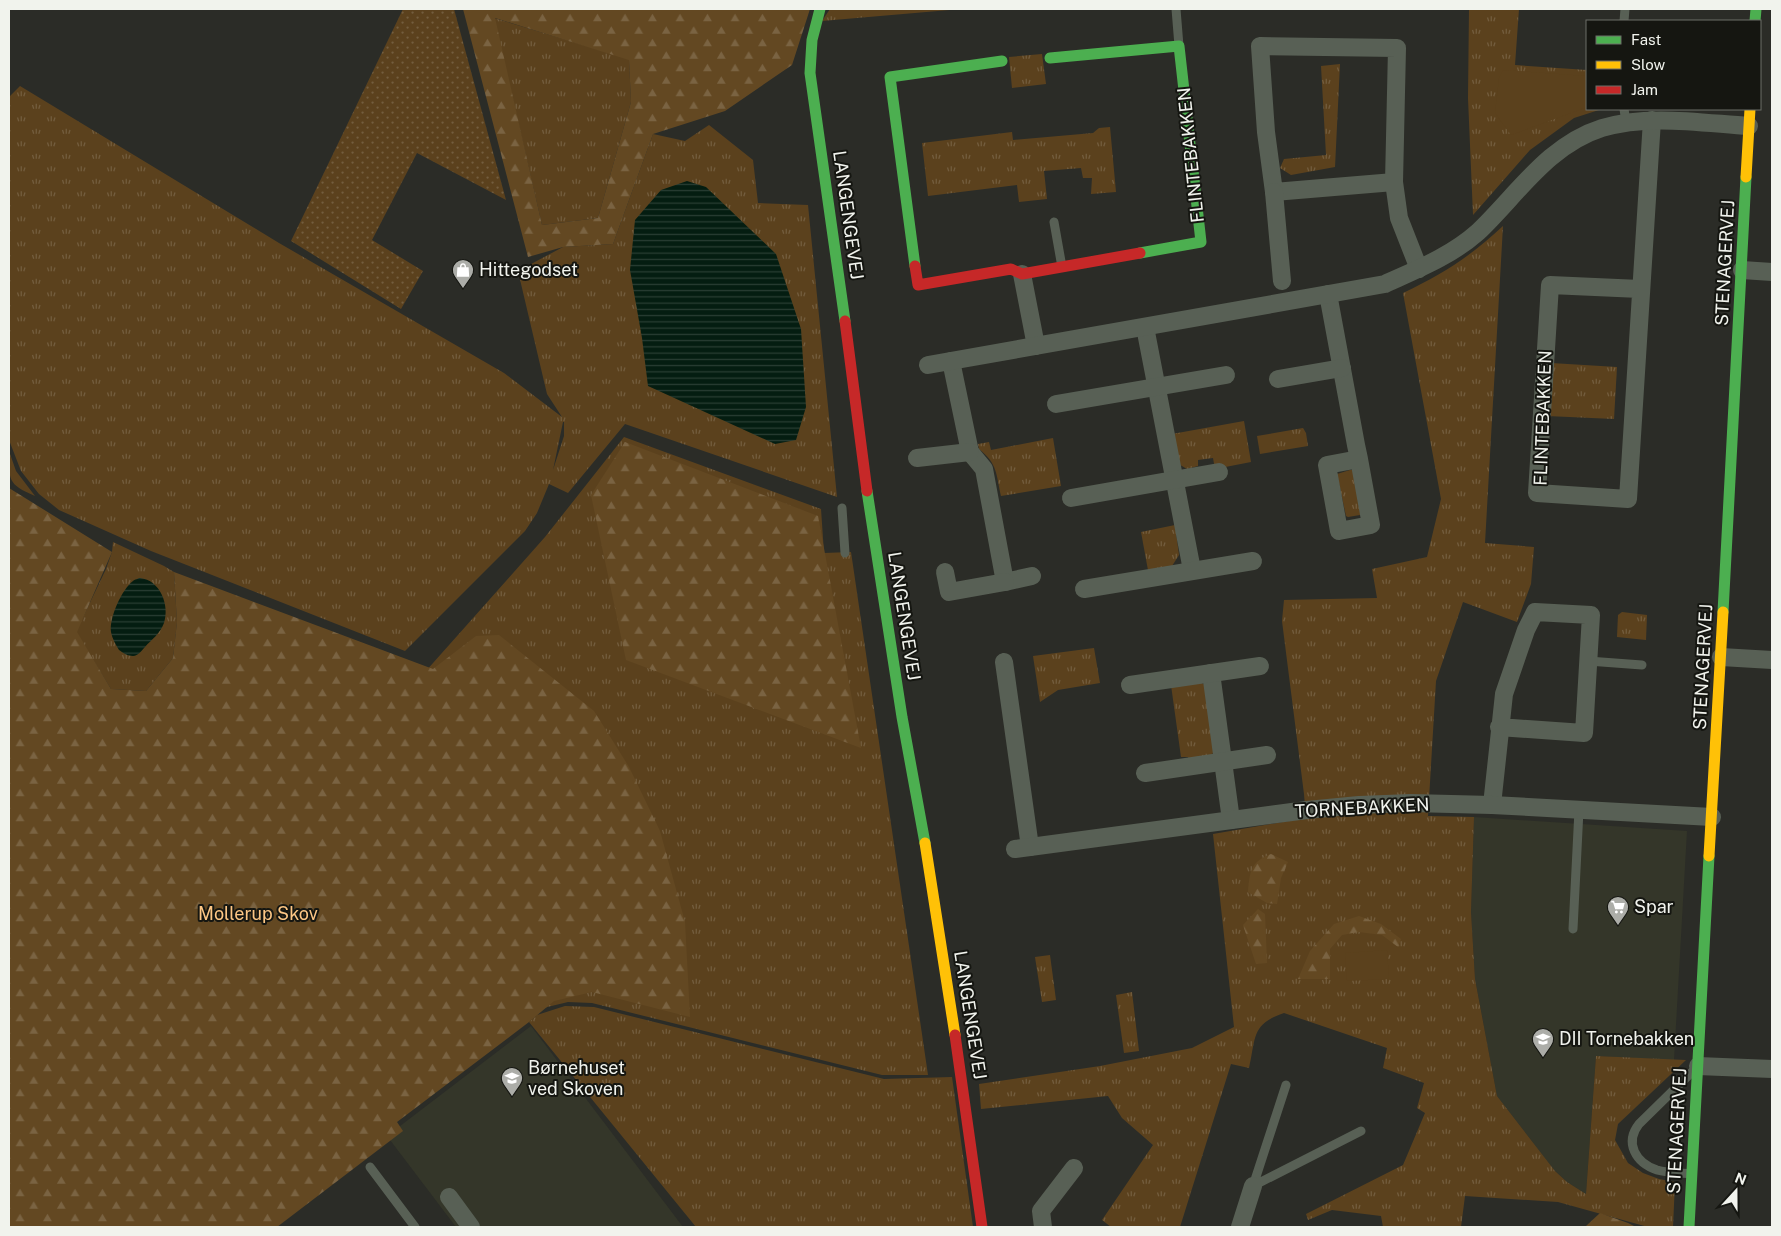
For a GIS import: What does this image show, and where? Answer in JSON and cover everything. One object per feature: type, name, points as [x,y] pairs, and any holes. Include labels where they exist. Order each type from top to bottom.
[{"type":"street","name":"LANGENGEVEJ","points":[[820,9],[812,33],[809,54],[810,73],[856,393],[869,508],[902,717],[932,877],[982,1227]]},
{"type":"street","points":[[1050,58],[1179,46]]},
{"type":"street","name":"FLINTEBAKKEN","points":[[1002,61],[890,77],[918,285],[1011,269],[1022,274],[1201,242],[1179,46]]},
{"type":"street","points":[[1282,281],[1274,192],[1266,132],[1260,46],[1397,48],[1394,182],[1399,218],[1419,269]]},
{"type":"street","points":[[928,365],[1385,284],[1440,260],[1476,233],[1542,164],[1557,152],[1578,138],[1625,115],[1652,120],[1750,117]]},
{"type":"street","name":"STENAGERVEJ","points":[[1690,1227],[1750,117]]},
{"type":"street","name":"FLINTEBAKKEN","points":[[1640,289],[1550,285],[1537,493],[1628,499],[1652,120]]},
{"type":"street","points":[[1274,192],[1394,182]]},
{"type":"street","points":[[1742,270],[1772,272]]},
{"type":"street","points":[[1022,274],[1036,346]]},
{"type":"street","points":[[1328,294],[1359,459]]},
{"type":"street","points":[[1145,327],[1192,570]]},
{"type":"street","points":[[951,361],[970,452],[984,469],[1005,582]]},
{"type":"street","points":[[1278,378],[1342,368]]},
{"type":"street","points":[[1056,404],[1226,375]]},
{"type":"street","points":[[916,458],[970,452]]},
{"type":"street","points":[[1072,498],[1219,472]]},
{"type":"street","points":[[1084,589],[1254,561]]},
{"type":"street","points":[[945,572],[949,592],[1032,576]]},
{"type":"street","points":[[1492,805],[1500,727],[1504,694],[1526,630],[1535,612],[1590,615],[1584,733],[1500,727]]},
{"type":"street","points":[[1721,657],[1772,660]]},
{"type":"street","name":"TORNEBAKKEN","points":[[1004,662],[1023,848],[1307,810],[1359,805],[1411,803],[1492,805],[1712,817]]},
{"type":"street","points":[[1130,685],[1260,666]]},
{"type":"street","points":[[1211,673],[1231,820]]},
{"type":"street","points":[[1145,772],[1268,755]]},
{"type":"street","points":[[1698,1066],[1772,1069]]},
{"type":"street","points":[[1043,1227],[1041,1212],[1074,1168]]},
{"type":"street","points":[[1240,1227],[1253,1186]]},
{"type":"street","points":[[449,1197],[471,1227]]},
{"type":"lane","points":[[1176,9],[1179,46]]},
{"type":"lane","points":[[1054,222],[1062,267]]},
{"type":"lane","points":[[842,508],[845,553]]},
{"type":"lane","points":[[1588,661],[1642,665]]},
{"type":"lane","points":[[1573,929],[1580,810]]},
{"type":"lane","points":[[1692,1174],[1658,1171],[1652,1168],[1639,1158],[1632,1147],[1632,1141],[1633,1134],[1639,1124],[1698,1066]]},
{"type":"lane","points":[[1253,1186],[1286,1085]]},
{"type":"lane","points":[[1253,1186],[1360,1131]]},
{"type":"lane","points":[[370,1167],[415,1227]]},
{"type":"shaded area","points":[[687,181],[706,187],[776,254],[801,329],[806,407],[796,440],[775,444],[648,386],[630,270],[635,220],[661,190]]},
{"type":"shaded area","points":[[140,578],[153,583],[158,588],[164,601],[166,616],[158,633],[138,654],[131,656],[119,650],[112,637],[111,626],[114,612],[125,590],[133,581]]},
{"type":"shaded area","points":[[1474,817],[1687,831],[1674,1060],[1596,1056],[1586,1194],[1567,1182],[1554,1170],[1497,1096],[1475,979],[1471,912]]},
{"type":"shaded area","name":"Børnehuset ved Skoven","points":[[531,1026],[683,1227],[456,1227],[387,1136]]},
{"type":"green space","points":[[403,9],[454,9],[506,200],[417,153],[372,240],[423,271],[401,309],[291,241]]},
{"type":"green space","points":[[463,9],[810,9],[792,65],[725,111],[653,134],[613,244],[563,247],[528,257]],"holes":[[[495,18],[629,60],[631,102],[598,218],[542,225]]]},
{"type":"green space","points":[[830,9],[961,9],[822,21]]},
{"type":"green space","points":[[1469,9],[1519,9],[1515,65],[1586,70],[1586,110],[1599,110],[1574,118],[1530,150],[1473,215],[1468,98]]},
{"type":"green space","points":[[494,18],[629,59],[631,102],[598,218],[542,225]]},
{"type":"green space","points":[[1042,54],[1046,84],[1012,88],[1009,57]]},
{"type":"green space","points":[[1340,64],[1335,167],[1291,175],[1280,168],[1284,159],[1326,155],[1321,66]]},
{"type":"green space","points":[[1503,70],[1586,76],[1586,107],[1511,135],[1495,113],[1499,78]]},
{"type":"green space","points":[[20,86],[279,243],[504,373],[562,417],[547,394],[518,271],[563,247],[613,244],[653,134],[685,141],[709,125],[753,160],[758,203],[808,205],[837,497],[625,424],[568,493],[549,484],[537,513],[525,531],[405,651],[151,551],[59,510],[39,494],[21,471],[9,440],[9,97]],"holes":[[[563,422],[564,436],[553,470]]]},
{"type":"green space","points":[[1110,127],[1116,192],[1091,194],[1092,178],[1083,178],[1081,168],[1044,171],[1047,199],[1019,202],[1017,185],[928,196],[922,143],[1012,132],[1013,140],[1093,133],[1099,128]]},
{"type":"green space","points":[[1503,226],[1485,543],[1534,547],[1531,584],[1517,622],[1463,602],[1436,681],[1428,816],[1474,817],[1471,912],[1475,979],[1497,1096],[1555,1171],[1567,1182],[1586,1194],[1596,1056],[1686,1060],[1618,1124],[1615,1140],[1628,1163],[1643,1173],[1675,1182],[1673,1227],[1648,1227],[1558,1202],[1465,1196],[1461,1227],[1383,1227],[1381,1216],[1332,1210],[1308,1220],[1306,1214],[1403,1165],[1425,1113],[1417,1108],[1424,1083],[1383,1068],[1387,1048],[1284,1013],[1273,1017],[1260,1027],[1254,1040],[1249,1068],[1231,1064],[1180,1227],[1111,1227],[1102,1220],[1153,1145],[1122,1118],[1108,1096],[981,1109],[979,1084],[1100,1066],[1192,1048],[1234,1027],[1213,834],[1306,818],[1282,621],[1284,600],[1377,598],[1372,569],[1427,557],[1441,499],[1403,293],[1456,264]]},
{"type":"green space","points":[[1551,363],[1617,367],[1614,419],[1547,416]]},
{"type":"green space","points":[[1244,421],[1251,462],[1215,469],[1213,458],[1198,460],[1198,466],[1187,469],[1177,463],[1172,434]]},
{"type":"green space","points":[[1303,428],[1306,433],[1308,446],[1260,454],[1257,436]]},
{"type":"green space","points":[[624,437],[821,509],[824,553],[851,552],[928,1075],[882,1075],[592,1003],[568,1002],[539,1009],[401,699],[545,537]]},
{"type":"green space","points":[[1053,438],[1061,486],[1001,496],[993,465],[979,449],[978,444],[989,442],[991,450]]},
{"type":"green space","points":[[625,442],[818,516],[861,748],[626,660],[591,495]]},
{"type":"green space","points":[[9,451],[16,471],[35,496],[14,484],[9,469]]},
{"type":"green space","points":[[1354,470],[1361,513],[1360,515],[1348,517],[1346,516],[1337,474]]},
{"type":"green space","name":"Mollerup Skov","points":[[9,488],[112,552],[77,632],[111,689],[146,691],[173,658],[177,622],[174,572],[433,669],[476,636],[499,635],[594,711],[629,767],[660,831],[685,922],[690,1017],[592,992],[554,1001],[397,1122],[403,1131],[277,1227],[9,1227]]},
{"type":"green space","points":[[1175,525],[1179,555],[1172,566],[1148,570],[1141,532]]},
{"type":"green space","points":[[113,542],[174,572],[177,622],[173,658],[146,691],[111,689],[76,632],[106,569],[112,552]]},
{"type":"green space","points":[[1622,612],[1647,615],[1646,640],[1617,637],[1618,615]]},
{"type":"green space","points":[[1094,648],[1100,683],[1058,690],[1040,702],[1033,656]]},
{"type":"green space","points":[[1196,680],[1207,686],[1216,749],[1209,758],[1189,762],[1188,757],[1181,757],[1171,685]]},
{"type":"green space","points":[[1271,854],[1288,862],[1281,878],[1277,904],[1267,903],[1248,892],[1249,879],[1255,864]]},
{"type":"green space","points":[[1258,909],[1265,914],[1267,963],[1256,964],[1243,925]]},
{"type":"green space","points":[[1359,916],[1381,924],[1401,939],[1398,947],[1382,935],[1359,932],[1342,935],[1330,949],[1330,979],[1298,979],[1310,951],[1334,924]]},
{"type":"green space","points":[[1387,950],[1389,979],[1347,981],[1345,953]]},
{"type":"green space","points":[[1050,955],[1056,1000],[1042,1002],[1035,957]]},
{"type":"green space","points":[[1132,992],[1139,1051],[1124,1053],[1116,995]]},
{"type":"green space","points":[[565,1006],[594,1007],[884,1079],[952,1077],[973,1227],[696,1227],[529,1022],[537,1015]]},
{"type":"green space","points":[[1600,1213],[1628,1223],[1636,1227],[1586,1226]]},
{"type":"traffic: fast","points":[[820,9],[812,40],[810,73],[845,321]]},
{"type":"traffic: fast","points":[[1755,20],[1756,9]]},
{"type":"traffic: fast","points":[[1050,58],[1179,46],[1201,242],[1140,253]]},
{"type":"traffic: fast","points":[[915,266],[890,77],[1002,61]]},
{"type":"traffic: fast","points":[[1723,612],[1746,177]]},
{"type":"traffic: fast","points":[[867,491],[902,717],[925,843]]},
{"type":"traffic: fast","points":[[1689,1227],[1709,856]]},
{"type":"traffic: slow","points":[[1746,177],[1750,110]]},
{"type":"traffic: slow","points":[[1709,856],[1723,612]]},
{"type":"traffic: slow","points":[[925,843],[955,1035]]},
{"type":"traffic: jam","points":[[915,266],[918,285],[1011,269],[1022,274],[1140,253]]},
{"type":"traffic: jam","points":[[845,321],[867,491]]},
{"type":"traffic: jam","points":[[955,1035],[982,1227]]},
{"type":"place","name":"Hittegodset","points":[[463,289]]},
{"type":"place","name":"Spar","points":[[1618,926]]},
{"type":"place","name":"DII Tornebakken","points":[[1543,1058]]},
{"type":"place","name":"Børnehuset ved Skoven","points":[[512,1097]]}]
